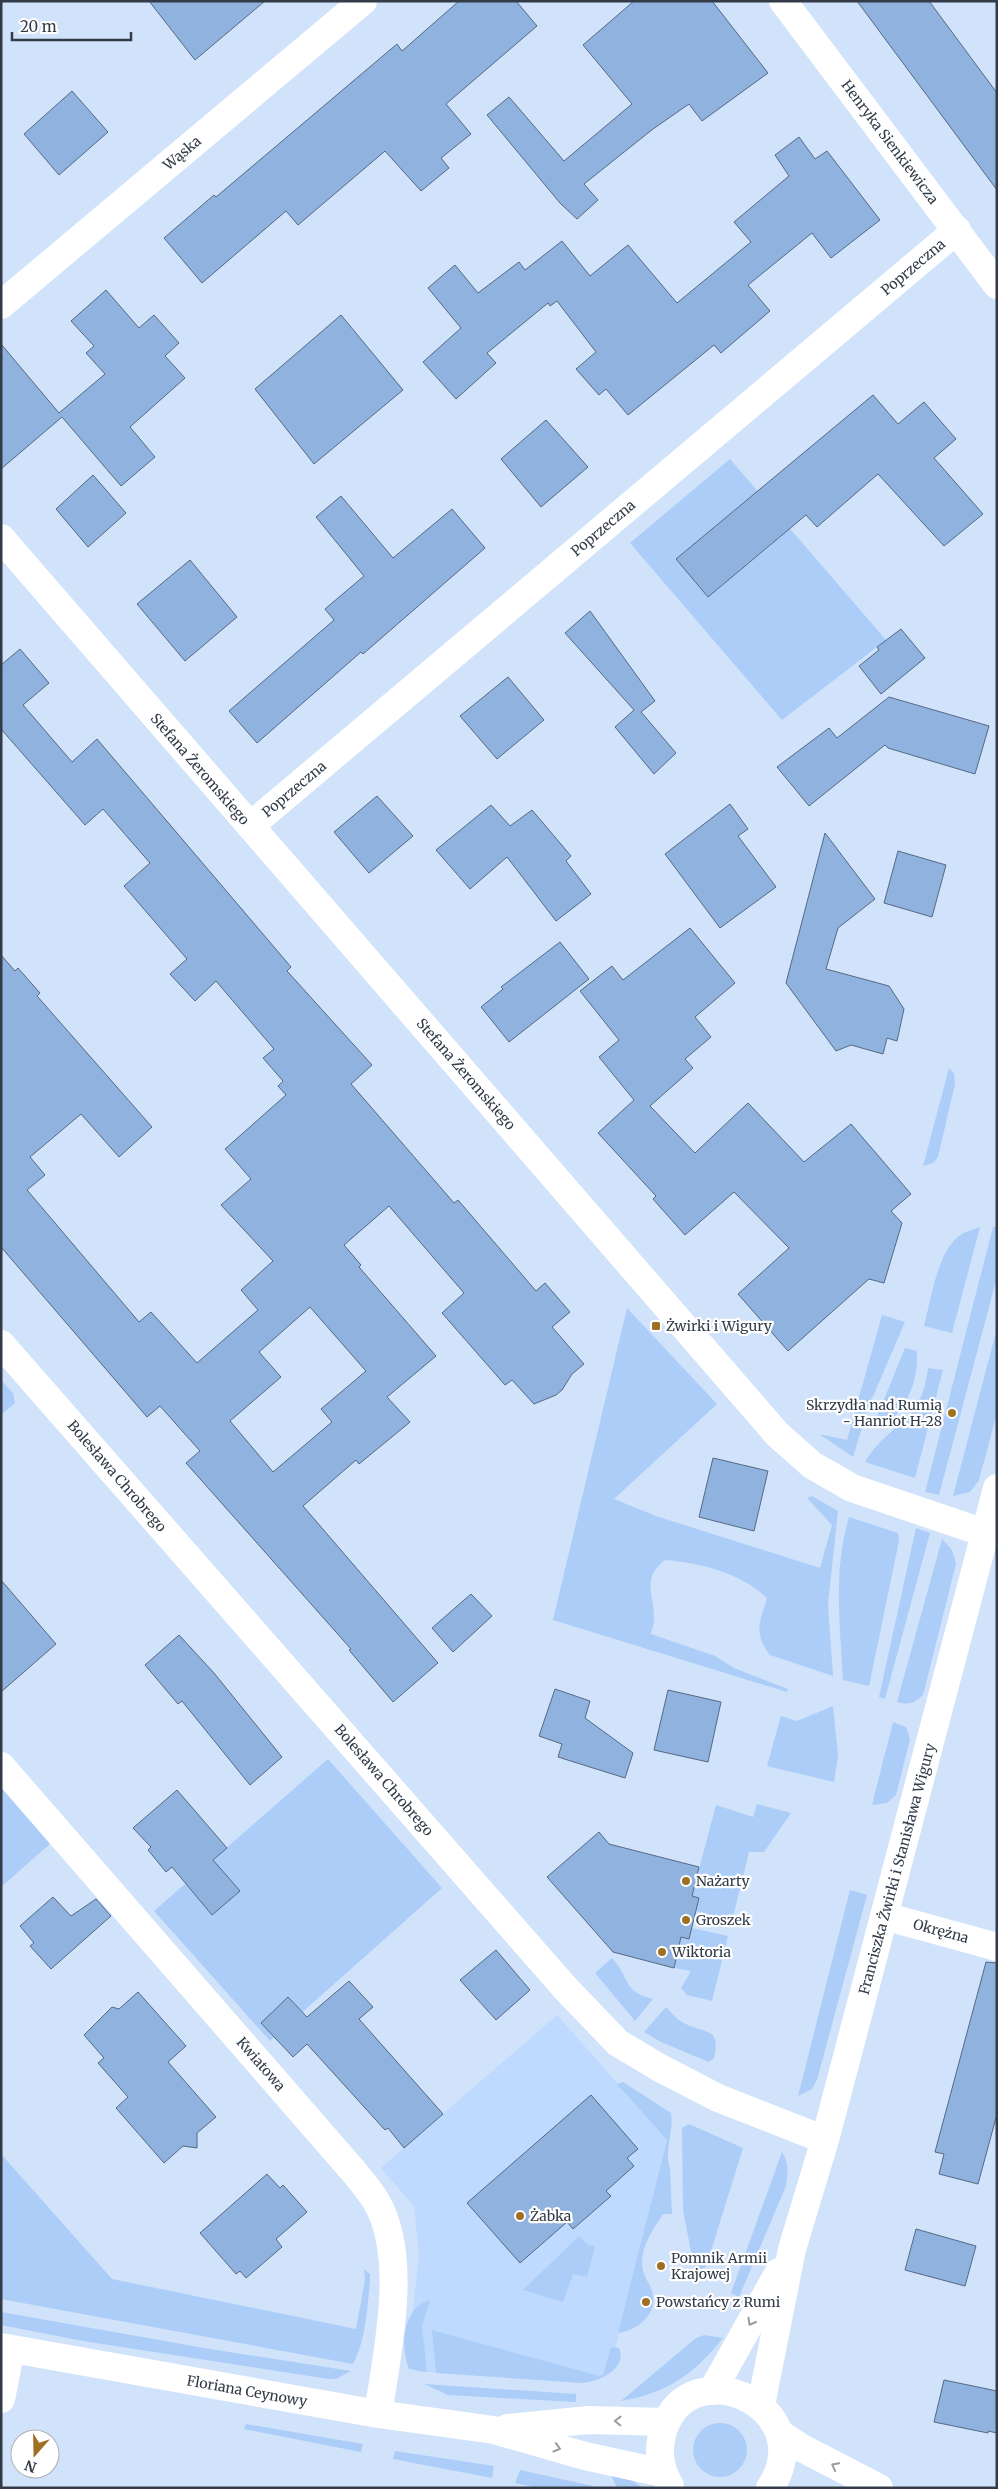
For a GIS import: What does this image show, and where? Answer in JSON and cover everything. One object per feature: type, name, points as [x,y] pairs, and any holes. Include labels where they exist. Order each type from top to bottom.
[{"type":"street","name":"Wąska","points":[[1,305],[363,1]]},
{"type":"street","name":"Henryka Sienkiewicza","points":[[783,1],[997,284]]},
{"type":"street","name":"Poprzeczna","points":[[250,826],[957,230]]},
{"type":"street","name":"Stefana Żeromskiego","points":[[1,538],[777,1434],[812,1466],[846,1485],[892,1503],[985,1533]]},
{"type":"street","name":"Bolesława Chrobrego","points":[[1,1344],[566,1990],[618,2043],[660,2068],[718,2098],[767,2119],[825,2140]]},
{"type":"street","name":"Franciszka Żwirki i Stanisława Wigury","points":[[761,2406],[792,2249],[825,2140],[997,1488]]},
{"type":"street","name":"Kwiatowa","points":[[1,1766],[355,2173],[377,2203],[390,2241],[394,2279],[378,2414]]},
{"type":"street","name":"Okrężna","points":[[884,1916],[997,1947]]},
{"type":"street","name":"Franciszka Żwirki i Stanisława Wigury","points":[[712,2391],[792,2249]]},
{"type":"street","name":"Floriana Ceynowy","points":[[6,2348],[378,2414],[494,2430],[667,2481]]},
{"type":"street","points":[[1,2399],[6,2348]]},
{"type":"street","points":[[667,2481],[659,2456],[660,2438],[666,2422],[686,2401],[698,2394],[712,2391],[730,2391],[746,2396],[761,2406],[772,2418],[779,2433],[782,2448],[781,2463],[770,2488]]},
{"type":"street","name":"Floriana Ceynowy","points":[[494,2430],[588,2420],[666,2422]]},
{"type":"street","points":[[779,2433],[800,2447],[879,2488]]},
{"type":"shaded area","points":[[730,459],[886,640],[782,720],[630,543]],"holes":[[[739,506],[771,545],[708,597],[676,559]]]},
{"type":"shaded area","points":[[949,1068],[954,1074],[955,1084],[938,1157],[933,1163],[923,1166]]},
{"type":"shaded area","points":[[980,1227],[952,1333],[924,1326],[936,1278],[945,1254],[959,1236]]},
{"type":"shaded area","points":[[993,1227],[997,1227],[997,1277],[939,1495],[925,1492]]},
{"type":"shaded area","points":[[627,1308],[717,1404],[614,1499],[656,1516],[820,1568],[832,1525],[807,1498],[812,1496],[838,1511],[828,1604],[833,1676],[770,1655],[761,1640],[760,1634],[760,1621],[767,1598],[757,1589],[733,1576],[692,1564],[665,1560],[653,1574],[650,1587],[654,1619],[651,1634],[715,1656],[734,1668],[788,1689],[787,1692],[553,1620]]},
{"type":"shaded area","points":[[882,1315],[905,1322],[868,1408],[853,1457],[819,1434],[847,1440]]},
{"type":"shaded area","points":[[997,1328],[997,1413],[979,1480],[970,1492],[953,1496]]},
{"type":"shaded area","points":[[905,1348],[917,1351],[914,1382],[901,1409],[887,1425],[876,1419]]},
{"type":"shaded area","points":[[928,1368],[943,1370],[915,1478],[865,1462],[874,1449],[903,1421],[919,1401],[925,1387]]},
{"type":"shaded area","points":[[1,1380],[13,1393],[15,1403],[1,1415]]},
{"type":"shaded area","points":[[849,1517],[898,1533],[899,1541],[869,1686],[843,1680],[839,1619],[839,1578],[844,1537]]},
{"type":"shaded area","points":[[916,1528],[930,1533],[885,1699],[879,1697]]},
{"type":"shaded area","points":[[942,1539],[952,1550],[956,1564],[923,1695],[911,1703],[897,1702]]},
{"type":"shaded area","points":[[833,1706],[838,1756],[834,1782],[767,1766],[781,1716],[797,1721]]},
{"type":"shaded area","points":[[893,1722],[906,1727],[910,1739],[896,1795],[887,1803],[872,1805]]},
{"type":"shaded area","points":[[328,1759],[442,1888],[270,2041],[154,1911]]},
{"type":"shaded area","points":[[1,1786],[51,1843],[1,1887]]},
{"type":"shaded area","points":[[757,1804],[791,1813],[764,1852],[749,1852],[733,1917],[726,1919],[696,1911],[699,1898],[692,1896],[716,1805],[753,1817]]},
{"type":"shaded area","points":[[850,1890],[867,1895],[817,2080],[812,2089],[798,2096]]},
{"type":"shaded area","points":[[692,1928],[728,1936],[712,2001],[687,1995],[681,1988],[691,1971],[674,1968],[681,1937],[689,1939]]},
{"type":"shaded area","points":[[612,1958],[631,1988],[643,1996],[653,1999],[635,2021],[595,1973]]},
{"type":"shaded area","points":[[666,2007],[681,2022],[710,2033],[713,2036],[716,2048],[714,2058],[709,2062],[661,2042],[644,2032]]},
{"type":"shaded area","points":[[557,2015],[667,2139],[610,2369],[606,2376],[583,2383],[416,2371],[408,2360],[419,2254],[414,2206],[381,2168]]},
{"type":"shaded area","points":[[623,2082],[671,2113],[668,2162],[670,2167],[672,2214],[663,2214],[649,2237],[644,2250],[643,2270],[653,2297],[653,2305],[650,2312],[634,2328],[618,2333],[667,2140],[617,2084]]},
{"type":"shaded area","points":[[689,2124],[743,2148],[706,2267],[695,2272],[683,2210],[682,2128]]},
{"type":"shaded area","points":[[782,2152],[787,2168],[786,2186],[739,2297],[731,2293]]},
{"type":"shaded area","points":[[1,2154],[112,2279],[356,2329],[365,2280],[364,2269],[370,2274],[367,2313],[361,2344],[353,2364],[1,2299]]},
{"type":"shaded area","points":[[579,2236],[588,2245],[595,2246],[587,2277],[573,2274],[563,2302],[523,2290]]},
{"type":"shaded area","points":[[430,2300],[422,2326],[427,2372],[409,2369],[404,2339],[409,2319],[421,2304]]},
{"type":"shaded area","points":[[1,2312],[210,2349],[351,2371],[336,2379],[329,2379],[83,2341],[1,2325]]},
{"type":"shaded area","points":[[432,2330],[599,2376],[603,2375],[611,2347],[619,2348],[621,2355],[616,2368],[610,2373],[597,2380],[583,2383],[436,2373]]},
{"type":"shaded area","points":[[704,2335],[723,2338],[690,2372],[679,2380],[653,2393],[621,2401],[696,2338]]},
{"type":"shaded area","points":[[424,2384],[576,2394],[576,2402],[448,2395]]},
{"type":"shaded area","points":[[720,2423],[730,2425],[739,2431],[745,2440],[747,2450],[745,2460],[739,2469],[730,2475],[720,2477],[710,2475],[701,2469],[695,2460],[693,2450],[695,2440],[701,2431],[710,2425]]},
{"type":"shaded area","points":[[246,2424],[363,2444],[361,2452],[244,2429]]},
{"type":"shaded area","points":[[395,2451],[494,2466],[492,2478],[393,2459]]},
{"type":"shaded area","points":[[520,2470],[593,2486],[593,2488],[538,2488],[515,2483]]},
{"type":"shaded area","points":[[611,2475],[630,2479],[643,2488],[617,2488]]},
{"type":"building","points":[[149,1],[265,1],[195,60]]},
{"type":"building","points":[[459,1],[516,1],[537,26],[446,104],[471,134],[441,158],[449,168],[421,191],[385,151],[298,225],[286,211],[202,283],[164,238],[214,195],[216,197],[397,44],[402,51]]},
{"type":"building","points":[[634,1],[712,1],[768,73],[702,121],[689,104],[653,129],[584,184],[598,200],[577,219],[560,203],[487,115],[509,97],[564,161],[632,104],[583,45]]},
{"type":"building","points":[[857,1],[929,1],[997,93],[997,190]]},
{"type":"building","points":[[72,91],[108,132],[59,175],[24,134]]},
{"type":"building","points":[[799,137],[815,159],[827,151],[880,220],[831,258],[812,233],[748,285],[770,311],[721,353],[714,345],[628,415],[606,389],[599,395],[576,369],[596,352],[557,301],[550,306],[548,303],[487,353],[496,363],[456,399],[423,362],[461,328],[428,288],[455,265],[478,293],[519,262],[525,270],[562,241],[590,276],[628,245],[677,303],[751,242],[734,222],[789,176],[775,155]]},
{"type":"building","points":[[106,290],[139,328],[154,315],[179,343],[165,356],[185,378],[130,427],[155,457],[121,486],[62,417],[1,469],[1,344],[59,413],[105,374],[86,353],[94,346],[71,321]]},
{"type":"building","points":[[341,315],[403,390],[314,464],[255,389]]},
{"type":"building","points":[[873,395],[898,424],[924,402],[956,439],[934,458],[983,514],[944,546],[878,474],[817,527],[806,515],[708,597],[676,559]]},
{"type":"building","points":[[546,420],[588,467],[541,507],[501,459]]},
{"type":"building","points":[[93,475],[126,513],[88,547],[56,509]]},
{"type":"building","points":[[341,496],[393,558],[452,509],[485,548],[363,654],[361,652],[257,743],[229,711],[334,620],[325,609],[364,576],[316,517]]},
{"type":"building","points":[[190,560],[237,617],[185,661],[137,604]]},
{"type":"building","points":[[590,611],[655,701],[641,712],[676,753],[654,774],[615,727],[634,710],[565,633]]},
{"type":"building","points":[[901,629],[925,658],[881,694],[859,666],[879,650],[877,647]]},
{"type":"building","points":[[20,649],[49,683],[23,705],[72,762],[97,739],[291,967],[287,971],[372,1065],[351,1084],[454,1203],[458,1200],[536,1291],[545,1283],[570,1312],[552,1327],[584,1364],[572,1374],[562,1390],[556,1395],[534,1404],[512,1380],[505,1385],[442,1313],[464,1293],[389,1206],[344,1245],[361,1265],[359,1267],[436,1356],[387,1397],[410,1422],[359,1464],[356,1460],[303,1506],[438,1663],[393,1702],[349,1650],[351,1649],[186,1463],[200,1451],[160,1406],[147,1417],[1,1247],[1,955],[15,971],[18,968],[40,993],[37,996],[152,1127],[119,1157],[81,1114],[30,1157],[45,1175],[27,1190],[139,1322],[151,1312],[197,1363],[258,1310],[241,1290],[273,1261],[221,1205],[251,1179],[225,1149],[286,1095],[278,1086],[283,1081],[263,1058],[274,1049],[216,981],[195,1001],[170,974],[187,959],[124,886],[150,863],[103,809],[85,825],[1,729],[1,665]],"holes":[[[310,1307],[366,1371],[321,1409],[332,1422],[273,1472],[230,1421],[281,1377],[259,1352]]]},
{"type":"building","points":[[508,677],[544,720],[497,759],[460,716]]},
{"type":"building","points":[[889,697],[989,726],[975,774],[888,748],[885,745],[809,806],[777,767],[829,728],[837,738]]},
{"type":"building","points":[[377,796],[413,836],[369,873],[334,832]]},
{"type":"building","points":[[730,804],[748,829],[738,836],[776,887],[720,928],[665,854]]},
{"type":"building","points":[[491,805],[510,826],[532,810],[571,856],[566,861],[591,894],[556,921],[507,857],[470,889],[436,850]]},
{"type":"building","points":[[825,833],[875,899],[838,928],[826,969],[889,986],[904,1009],[897,1041],[887,1038],[883,1054],[851,1045],[836,1051],[786,983]]},
{"type":"building","points":[[898,851],[946,865],[932,917],[884,903]]},
{"type":"building","points":[[690,928],[735,983],[695,1017],[711,1037],[685,1059],[693,1068],[650,1106],[695,1153],[748,1103],[804,1162],[851,1124],[911,1194],[891,1211],[902,1223],[884,1283],[869,1279],[788,1351],[738,1294],[789,1248],[734,1192],[685,1235],[653,1199],[656,1196],[598,1133],[634,1100],[599,1057],[619,1040],[580,991],[612,966],[623,980]]},
{"type":"building","points":[[560,942],[589,979],[509,1042],[481,1007],[503,989],[501,987]]},
{"type":"building","points":[[713,1458],[768,1471],[754,1531],[699,1517]]},
{"type":"building","points":[[1,1580],[56,1644],[1,1692]]},
{"type":"building","points":[[471,1594],[492,1616],[453,1652],[432,1628]]},
{"type":"building","points":[[179,1635],[214,1673],[282,1757],[250,1785],[182,1701],[178,1704],[145,1665]]},
{"type":"building","points":[[555,1689],[590,1701],[585,1718],[633,1753],[625,1778],[558,1757],[562,1744],[539,1736]]},
{"type":"building","points":[[668,1690],[721,1702],[708,1762],[654,1750]]},
{"type":"building","points":[[177,1790],[227,1848],[213,1860],[240,1891],[212,1915],[172,1867],[166,1872],[148,1850],[151,1847],[133,1828]]},
{"type":"building","points":[[599,1832],[609,1844],[699,1867],[692,1896],[699,1898],[689,1939],[681,1937],[674,1968],[613,1952],[547,1877]]},
{"type":"building","points":[[53,1897],[71,1916],[96,1899],[111,1916],[51,1969],[30,1946],[34,1943],[20,1926]]},
{"type":"building","points":[[496,1950],[530,1990],[496,2020],[460,1980]]},
{"type":"building","points":[[986,1962],[997,1963],[997,2114],[978,2184],[939,2174],[944,2154],[935,2152]]},
{"type":"building","points":[[349,1981],[373,2007],[359,2019],[443,2114],[404,2148],[388,2128],[385,2130],[307,2044],[293,2057],[261,2023],[288,1997],[307,2017]]},
{"type":"building","points":[[138,1992],[186,2046],[168,2062],[216,2117],[197,2133],[197,2148],[183,2146],[164,2163],[116,2108],[128,2097],[98,2063],[104,2058],[84,2035],[112,2007],[119,2009]]},
{"type":"building","points":[[591,2095],[638,2149],[627,2158],[634,2166],[606,2191],[611,2196],[573,2229],[567,2222],[520,2263],[467,2203]]},
{"type":"building","points":[[267,2174],[280,2188],[283,2185],[307,2212],[276,2239],[282,2247],[246,2278],[240,2271],[236,2274],[200,2233]]},
{"type":"building","points":[[916,2229],[976,2246],[965,2286],[905,2270]]},
{"type":"building","points":[[944,2380],[997,2391],[997,2433],[988,2431],[988,2433],[934,2422]]},
{"type":"place","name":"Żwirki i Wigury","points":[[656,1326]]},
{"type":"place","name":"Skrzydła nad Rumią - Hanriot H-28","points":[[952,1413]]},
{"type":"place","name":"Nażarty","points":[[686,1881]]},
{"type":"place","name":"Groszek","points":[[686,1920]]},
{"type":"place","name":"Wiktoria","points":[[662,1952]]},
{"type":"place","name":"Żabka","points":[[520,2216]]},
{"type":"place","name":"Pomnik Armii Krajowej","points":[[661,2266]]},
{"type":"place","name":"Powstańcy z Rumi","points":[[646,2302]]}]
